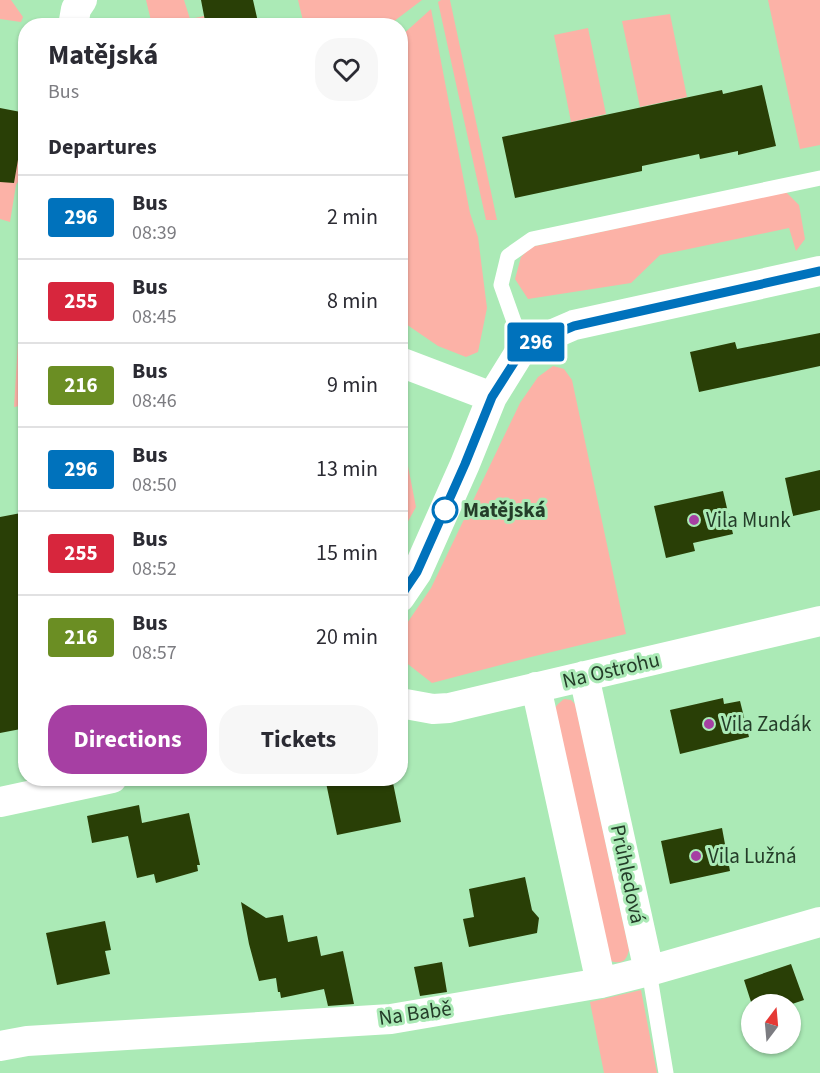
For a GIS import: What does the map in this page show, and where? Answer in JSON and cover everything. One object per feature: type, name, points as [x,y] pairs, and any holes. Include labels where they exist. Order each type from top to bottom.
[{"type":"street","points":[[74,18],[76,9],[82,0]]},
{"type":"street","points":[[408,585],[417,572],[492,397],[524,347],[574,326],[820,271]]},
{"type":"street","points":[[408,365],[492,397]]},
{"type":"street","name":"Na Ostrohu","points":[[408,704],[433,709],[449,708],[820,621]]},
{"type":"street","name":"Průhledová","points":[[584,676],[649,971]]},
{"type":"street","points":[[536,687],[601,983]]},
{"type":"street","points":[[0,802],[75,786]]},
{"type":"street","name":"Na Babě","points":[[0,1047],[27,1041],[391,1018],[601,983],[820,922]]},
{"type":"lane","points":[[524,347],[501,285],[508,256],[532,239],[820,178]]},
{"type":"lane","name":"Průhledová","points":[[649,971],[666,1073]]},
{"type":"shaded area","points":[[0,0],[11,0],[23,17],[18,18],[18,22],[0,19]]},
{"type":"shaded area","points":[[146,0],[184,0],[190,18],[150,18]]},
{"type":"shaded area","points":[[298,0],[422,0],[398,18],[302,18]]},
{"type":"shaded area","points":[[450,0],[497,220],[486,220],[438,2]]},
{"type":"shaded area","points":[[768,0],[820,0],[820,145],[800,149]]},
{"type":"shaded area","points":[[431,9],[470,213],[478,237],[487,308],[478,352],[466,357],[438,346],[408,325],[408,30]]},
{"type":"shaded area","points":[[670,14],[687,97],[640,107],[622,21]]},
{"type":"shaded area","points":[[588,28],[606,114],[571,122],[554,35]]},
{"type":"shaded area","points":[[0,154],[18,157],[18,182],[10,222],[0,219]]},
{"type":"shaded area","points":[[786,192],[799,205],[805,239],[796,251],[789,228],[660,255],[631,283],[528,299],[515,279],[521,257],[531,247]]},
{"type":"shaded area","points":[[18,343],[18,406],[14,407]]},
{"type":"shaded area","points":[[553,366],[564,369],[572,380],[626,634],[432,683],[408,664],[408,622],[431,588],[520,403],[538,377]]},
{"type":"shaded area","points":[[408,466],[416,507],[408,521]]},
{"type":"shaded area","points":[[564,699],[571,700],[575,704],[629,950],[625,960],[620,962],[610,961],[554,709]]},
{"type":"shaded area","points":[[641,990],[657,1073],[604,1073],[590,1002]]},
{"type":"building","points":[[201,0],[253,0],[257,18],[204,18]]},
{"type":"building","points":[[762,85],[776,146],[738,155],[738,151],[700,159],[699,154],[642,166],[642,171],[515,198],[502,137],[722,90],[723,94]]},
{"type":"building","points":[[0,108],[18,111],[18,160],[14,183],[0,182]]},
{"type":"building","points":[[820,333],[820,366],[699,392],[690,352],[735,342],[737,349]]},
{"type":"building","points":[[820,470],[820,510],[793,516],[785,478]]},
{"type":"building","name":"Vila Munk","points":[[723,491],[733,534],[693,543],[695,551],[666,558],[654,506]]},
{"type":"building","points":[[18,514],[18,730],[0,733],[0,517]]},
{"type":"building","name":"Vila Zadák","points":[[723,698],[724,704],[740,701],[749,737],[680,754],[670,710]]},
{"type":"building","points":[[327,786],[394,786],[401,822],[337,835]]},
{"type":"building","points":[[139,805],[142,823],[189,813],[200,865],[197,865],[198,871],[156,883],[154,874],[137,878],[128,836],[92,843],[87,816]]},
{"type":"building","name":"Vila Lužná","points":[[722,828],[730,871],[670,884],[661,841]]},
{"type":"building","points":[[525,877],[532,910],[539,918],[537,933],[469,947],[463,919],[474,917],[469,889]]},
{"type":"building","points":[[241,902],[266,918],[283,915],[288,942],[317,936],[321,956],[343,951],[354,1004],[328,1006],[324,989],[281,998],[276,978],[259,981]]},
{"type":"building","points":[[105,921],[111,950],[105,951],[110,974],[57,985],[46,933]]},
{"type":"building","points":[[442,962],[447,992],[420,996],[414,967]]},
{"type":"building","points":[[791,964],[804,1000],[801,1001],[801,994],[748,994],[744,980]]},
{"type":"bus line","name":"296","points":[[408,585],[417,572],[492,397],[524,347],[574,326],[820,271]]},
{"type":"place","name":"Matějská","points":[[445,510]]},
{"type":"place","name":"Vila Munk","points":[[694,520]]},
{"type":"place","name":"Vila Zadák","points":[[709,724]]},
{"type":"place","name":"Vila Lužná","points":[[696,856]]}]
